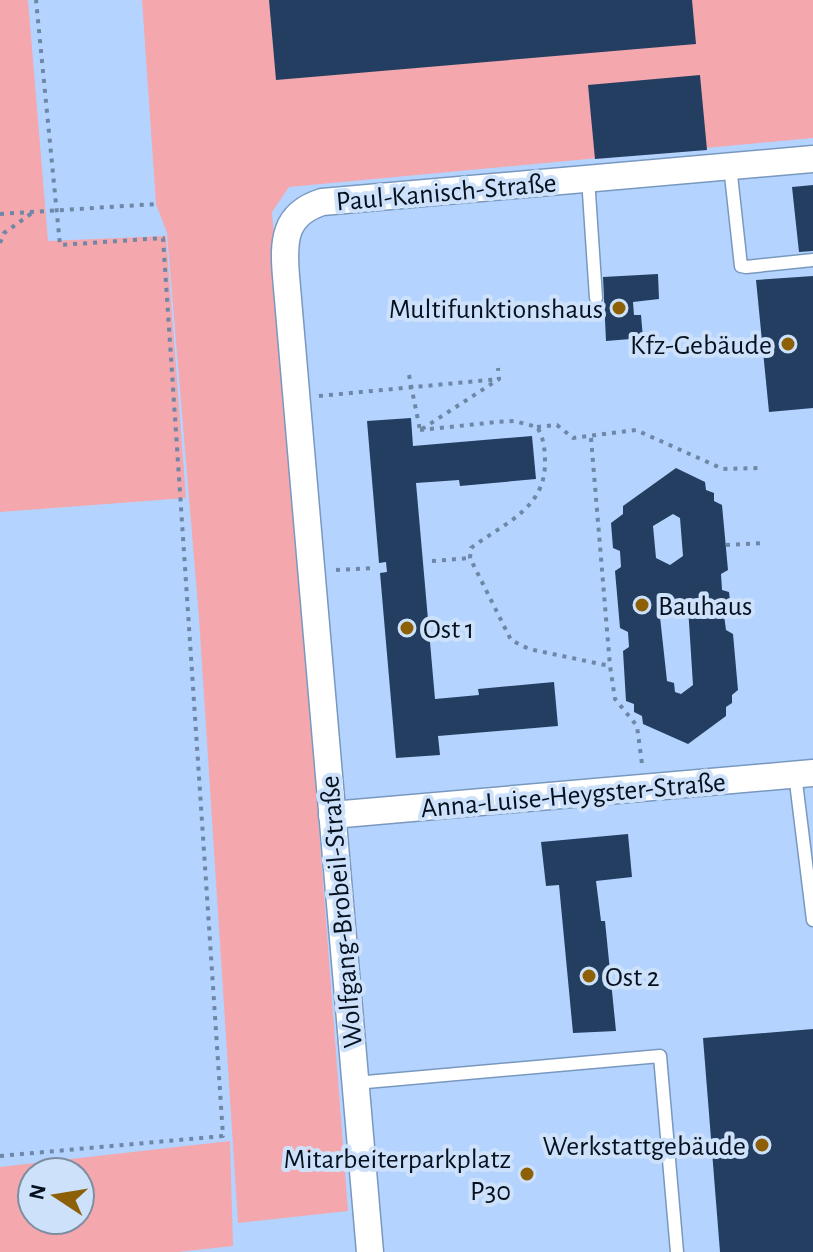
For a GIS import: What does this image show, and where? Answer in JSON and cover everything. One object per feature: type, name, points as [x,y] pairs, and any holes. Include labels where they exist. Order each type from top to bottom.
[{"type":"street","name":"Paul-Kanisch-Straße","points":[[311,571],[284,253],[295,218],[307,208],[322,202],[813,159]]},
{"type":"street","name":"Wolfgang-Brobeil-Straße","points":[[311,571],[370,1252]]},
{"type":"street","name":"Anna-Luise-Heygster-Straße","points":[[332,815],[804,774]]},
{"type":"lane","points":[[730,166],[741,266],[813,260]]},
{"type":"lane","points":[[588,178],[596,298]]},
{"type":"lane","points":[[804,774],[813,920]]},
{"type":"lane","points":[[355,1083],[660,1056],[677,1252]]},
{"type":"path","points":[[0,1156],[223,1136],[163,238],[60,245],[36,0]]},
{"type":"path","points":[[0,214],[156,204]]},
{"type":"path","points":[[0,243],[4,233],[34,212]]},
{"type":"path","points":[[498,368],[499,379]]},
{"type":"path","points":[[409,375],[420,430]]},
{"type":"path","points":[[315,396],[499,379]]},
{"type":"path","points":[[420,430],[499,379]]},
{"type":"path","points":[[420,430],[514,421],[537,427],[557,425],[573,438],[636,430],[723,469],[758,468]]},
{"type":"path","points":[[537,427],[545,449],[542,488],[531,505],[471,548],[470,558],[511,640],[529,649],[610,666]]},
{"type":"path","points":[[591,437],[615,699],[637,726],[645,788]]},
{"type":"path","points":[[726,545],[764,543]]},
{"type":"path","points":[[432,561],[470,558]]},
{"type":"path","points":[[311,571],[373,568]]},
{"type":"shaded area","points":[[0,0],[28,0],[48,241],[166,236],[186,498],[0,512]]},
{"type":"shaded area","points":[[142,0],[813,0],[813,138],[289,187],[272,212],[348,1211],[238,1223],[199,618],[167,233],[156,204]]},
{"type":"shaded area","points":[[230,1141],[233,1246],[178,1252],[0,1252],[0,1167],[16,1165],[16,1236],[96,1236],[96,1156]]},
{"type":"building","points":[[269,0],[692,0],[696,44],[276,80]]},
{"type":"building","points":[[700,75],[707,150],[595,159],[588,85]]},
{"type":"building","points":[[813,185],[813,251],[799,252],[792,187]]},
{"type":"building","name":"Multifunktionshaus","points":[[658,274],[659,299],[633,302],[634,315],[641,315],[643,338],[606,341],[603,277]]},
{"type":"building","name":"Kfz-Gebäude","points":[[813,276],[813,408],[769,412],[756,280]]},
{"type":"building","name":"Ost 1","points":[[411,418],[413,446],[532,436],[536,479],[460,486],[459,480],[416,483],[435,699],[479,695],[478,689],[554,682],[558,726],[438,736],[440,755],[396,758],[380,573],[387,572],[386,562],[379,563],[367,421]]},
{"type":"building","name":"Bauhaus","points":[[676,468],[705,482],[706,490],[714,493],[714,501],[722,505],[728,570],[721,574],[722,590],[729,592],[731,609],[724,615],[726,630],[733,634],[738,690],[732,695],[732,703],[726,707],[726,716],[688,744],[643,724],[642,716],[634,712],[634,704],[626,701],[623,651],[629,647],[628,632],[620,628],[615,571],[621,567],[620,551],[613,548],[611,523],[623,514],[623,506]],"holes":[[[673,514],[680,518],[683,556],[670,565],[656,558],[653,526]],[[673,599],[688,607],[693,685],[681,694],[675,692],[674,683],[667,681],[660,617],[668,612],[666,603]]]},
{"type":"building","name":"Ost 2","points":[[628,834],[632,877],[596,881],[601,921],[605,921],[616,1031],[573,1033],[559,885],[546,886],[541,842]]},
{"type":"building","name":"Werkstattgebäude","points":[[813,1029],[813,1252],[720,1252],[703,1038]]},
{"type":"place","name":"Multifunktionshaus","points":[[619,308]]},
{"type":"place","name":"Kfz-Gebäude","points":[[788,344]]},
{"type":"place","name":"Bauhaus","points":[[642,605]]},
{"type":"place","name":"Ost 1","points":[[407,628]]},
{"type":"place","name":"Ost 2","points":[[589,976]]},
{"type":"place","name":"Werkstattgebäude","points":[[762,1145]]},
{"type":"place","name":"Mitarbeiterparkplatz P30","points":[[527,1174]]}]
